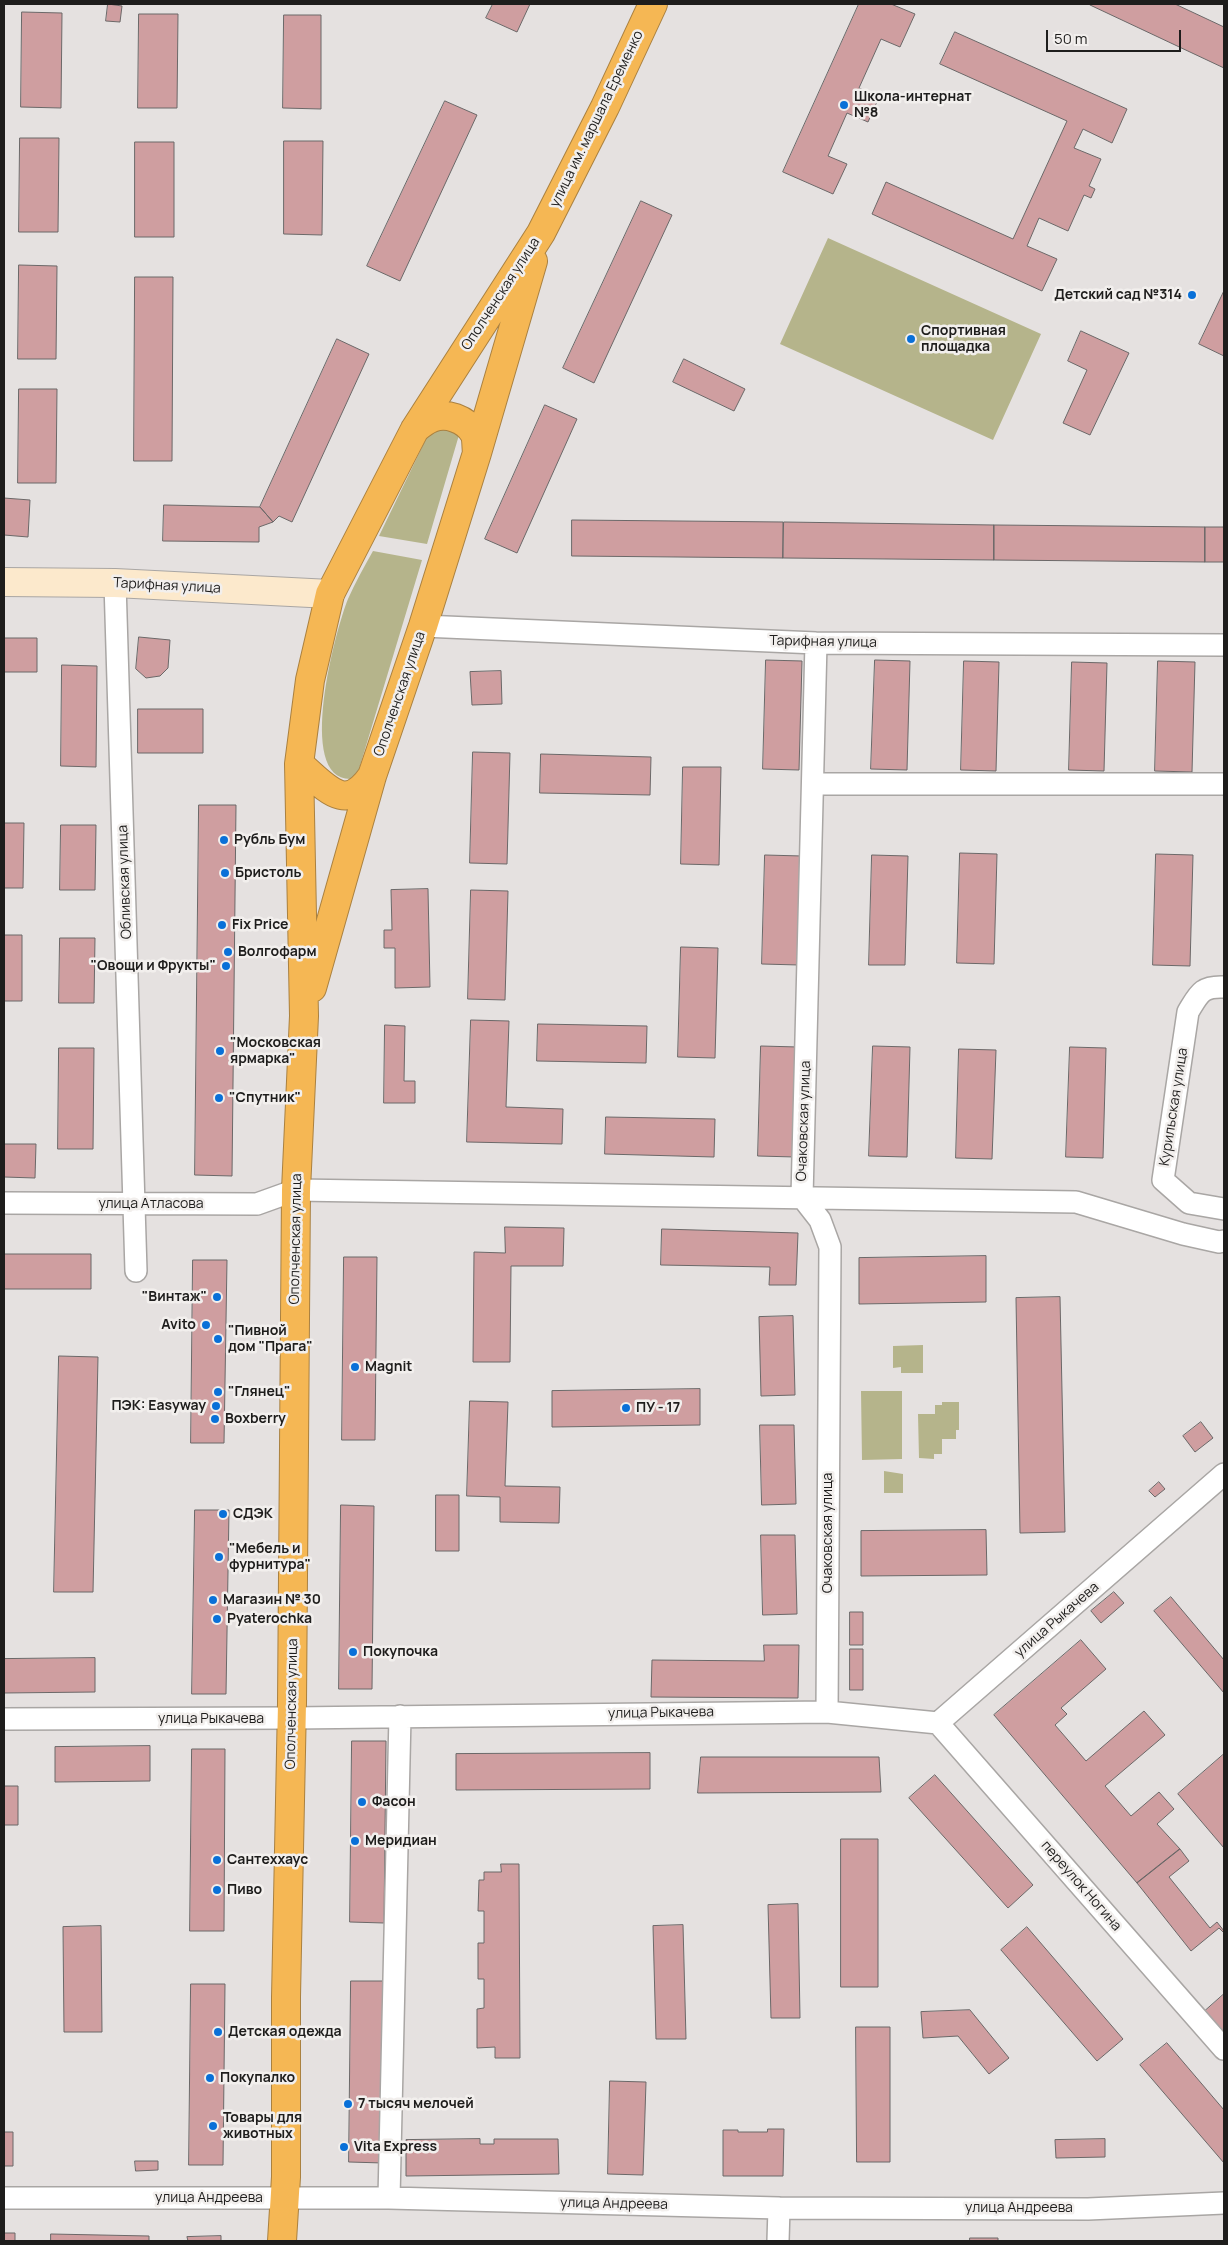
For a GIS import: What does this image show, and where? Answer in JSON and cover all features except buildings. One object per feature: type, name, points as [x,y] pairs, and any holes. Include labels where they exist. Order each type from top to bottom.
[{"type":"highway","name":"улица им. маршала Еременко","points":[[541,233],[605,107],[653,4]]},
{"type":"highway","name":"Ополченская улица","points":[[282,2241],[285,2199],[286,1997],[292,1718],[296,1190],[304,1016],[299,764],[310,680],[330,594],[415,429],[541,233]]},
{"type":"highway","name":"Ополченская улица","points":[[304,1016],[372,776],[423,626],[477,453],[541,233]]},
{"type":"highway","points":[[415,429],[431,418],[443,415],[451,416],[468,425],[475,434],[477,453]]},
{"type":"highway","points":[[299,764],[327,789],[345,796],[363,789],[372,776]]},
{"type":"street","name":"Тарифная улица","points":[[4,582],[115,583],[330,594]]},
{"type":"street","name":"Обливская улица","points":[[115,583],[136,1271]]},
{"type":"street","name":"Тарифная улица","points":[[423,626],[816,643],[1224,645]]},
{"type":"street","name":"Очаковская улица","points":[[816,643],[802,1197],[820,1220],[830,1247],[828,1712]]},
{"type":"street","points":[[813,784],[1224,784]]},
{"type":"street","name":"Курильская улица","points":[[1224,988],[1213,987],[1201,991],[1188,1012],[1163,1180],[1189,1204],[1224,1209]]},
{"type":"street","name":"улица Атласова","points":[[4,1203],[257,1204],[296,1190]]},
{"type":"street","points":[[296,1190],[1076,1202],[1183,1234],[1218,1242],[1224,1241]]},
{"type":"street","name":"улица Рыкачева","points":[[4,1719],[828,1712],[938,1723],[1224,1474]]},
{"type":"street","points":[[389,2198],[400,1716]]},
{"type":"street","name":"переулок Ногина","points":[[938,1723],[1224,2049]]},
{"type":"street","name":"улица Андреева","points":[[4,2198],[389,2198],[779,2208],[1088,2209],[1224,2203]]},
{"type":"street","points":[[778,2241],[779,2208]]},
{"type":"shaded area","name":"Спортивная площадка","points":[[828,238],[1041,334],[993,440],[780,344]]},
{"type":"shaded area","points":[[447,426],[459,435],[427,544],[379,536],[430,431]]},
{"type":"shaded area","points":[[373,551],[422,560],[359,769],[352,779],[335,773],[325,756],[322,731],[324,701],[335,640],[342,615],[348,599]]},
{"type":"shaded area","points":[[923,1345],[923,1373],[901,1373],[901,1367],[893,1368],[893,1346]]},
{"type":"shaded area","points":[[861,1391],[902,1391],[902,1459],[862,1460]]},
{"type":"shaded area","points":[[942,1402],[959,1402],[959,1430],[956,1430],[956,1439],[942,1439],[942,1454],[934,1454],[934,1459],[919,1458],[918,1414],[935,1414],[935,1405],[942,1405]]},
{"type":"shaded area","points":[[884,1471],[903,1474],[903,1493],[884,1493]]},
{"type":"place","name":"Школа-интернат №8","points":[[844,105]]},
{"type":"place","name":"Детский сад №314","points":[[1192,295]]},
{"type":"place","name":"Спортивная площадка","points":[[911,339]]},
{"type":"place","name":"Рубль Бум","points":[[224,840]]},
{"type":"place","name":"Бристоль","points":[[225,873]]},
{"type":"place","name":"Fix Price","points":[[222,925]]},
{"type":"place","name":"Волгофарм","points":[[228,952]]},
{"type":"place","name":"\"Овощи и Фрукты\"","points":[[226,966]]},
{"type":"place","name":"\"Московская ярмарка\"","points":[[220,1051]]},
{"type":"place","name":"\"Спутник\"","points":[[219,1098]]},
{"type":"place","name":"\"Винтаж\"","points":[[217,1297]]},
{"type":"place","name":"Avito","points":[[206,1325]]},
{"type":"place","name":"\"Пивной дом \"Прага\"","points":[[218,1339]]},
{"type":"place","name":"Magnit","points":[[355,1367]]},
{"type":"place","name":"\"Глянец\"","points":[[218,1392]]},
{"type":"place","name":"ПЭК: Easyway","points":[[216,1406]]},
{"type":"place","name":"ПУ - 17","points":[[626,1408]]},
{"type":"place","name":"Boxberry","points":[[215,1419]]},
{"type":"place","name":"СДЭК","points":[[223,1514]]},
{"type":"place","name":"\"Мебель и фурнитура\"","points":[[219,1557]]},
{"type":"place","name":"Магазин № 30","points":[[213,1600]]},
{"type":"place","name":"Pyaterochka","points":[[217,1619]]},
{"type":"place","name":"Покупочка","points":[[353,1652]]},
{"type":"place","name":"Фасон","points":[[362,1802]]},
{"type":"place","name":"Меридиан","points":[[355,1841]]},
{"type":"place","name":"Сантеххаус","points":[[217,1860]]},
{"type":"place","name":"Пиво","points":[[217,1890]]},
{"type":"place","name":"Детская одежда","points":[[218,2032]]},
{"type":"place","name":"Покупалко","points":[[210,2078]]},
{"type":"place","name":"7 тысяч мелочей","points":[[348,2104]]},
{"type":"place","name":"Товары для животных","points":[[213,2126]]},
{"type":"place","name":"Vita Express","points":[[344,2147]]}]
